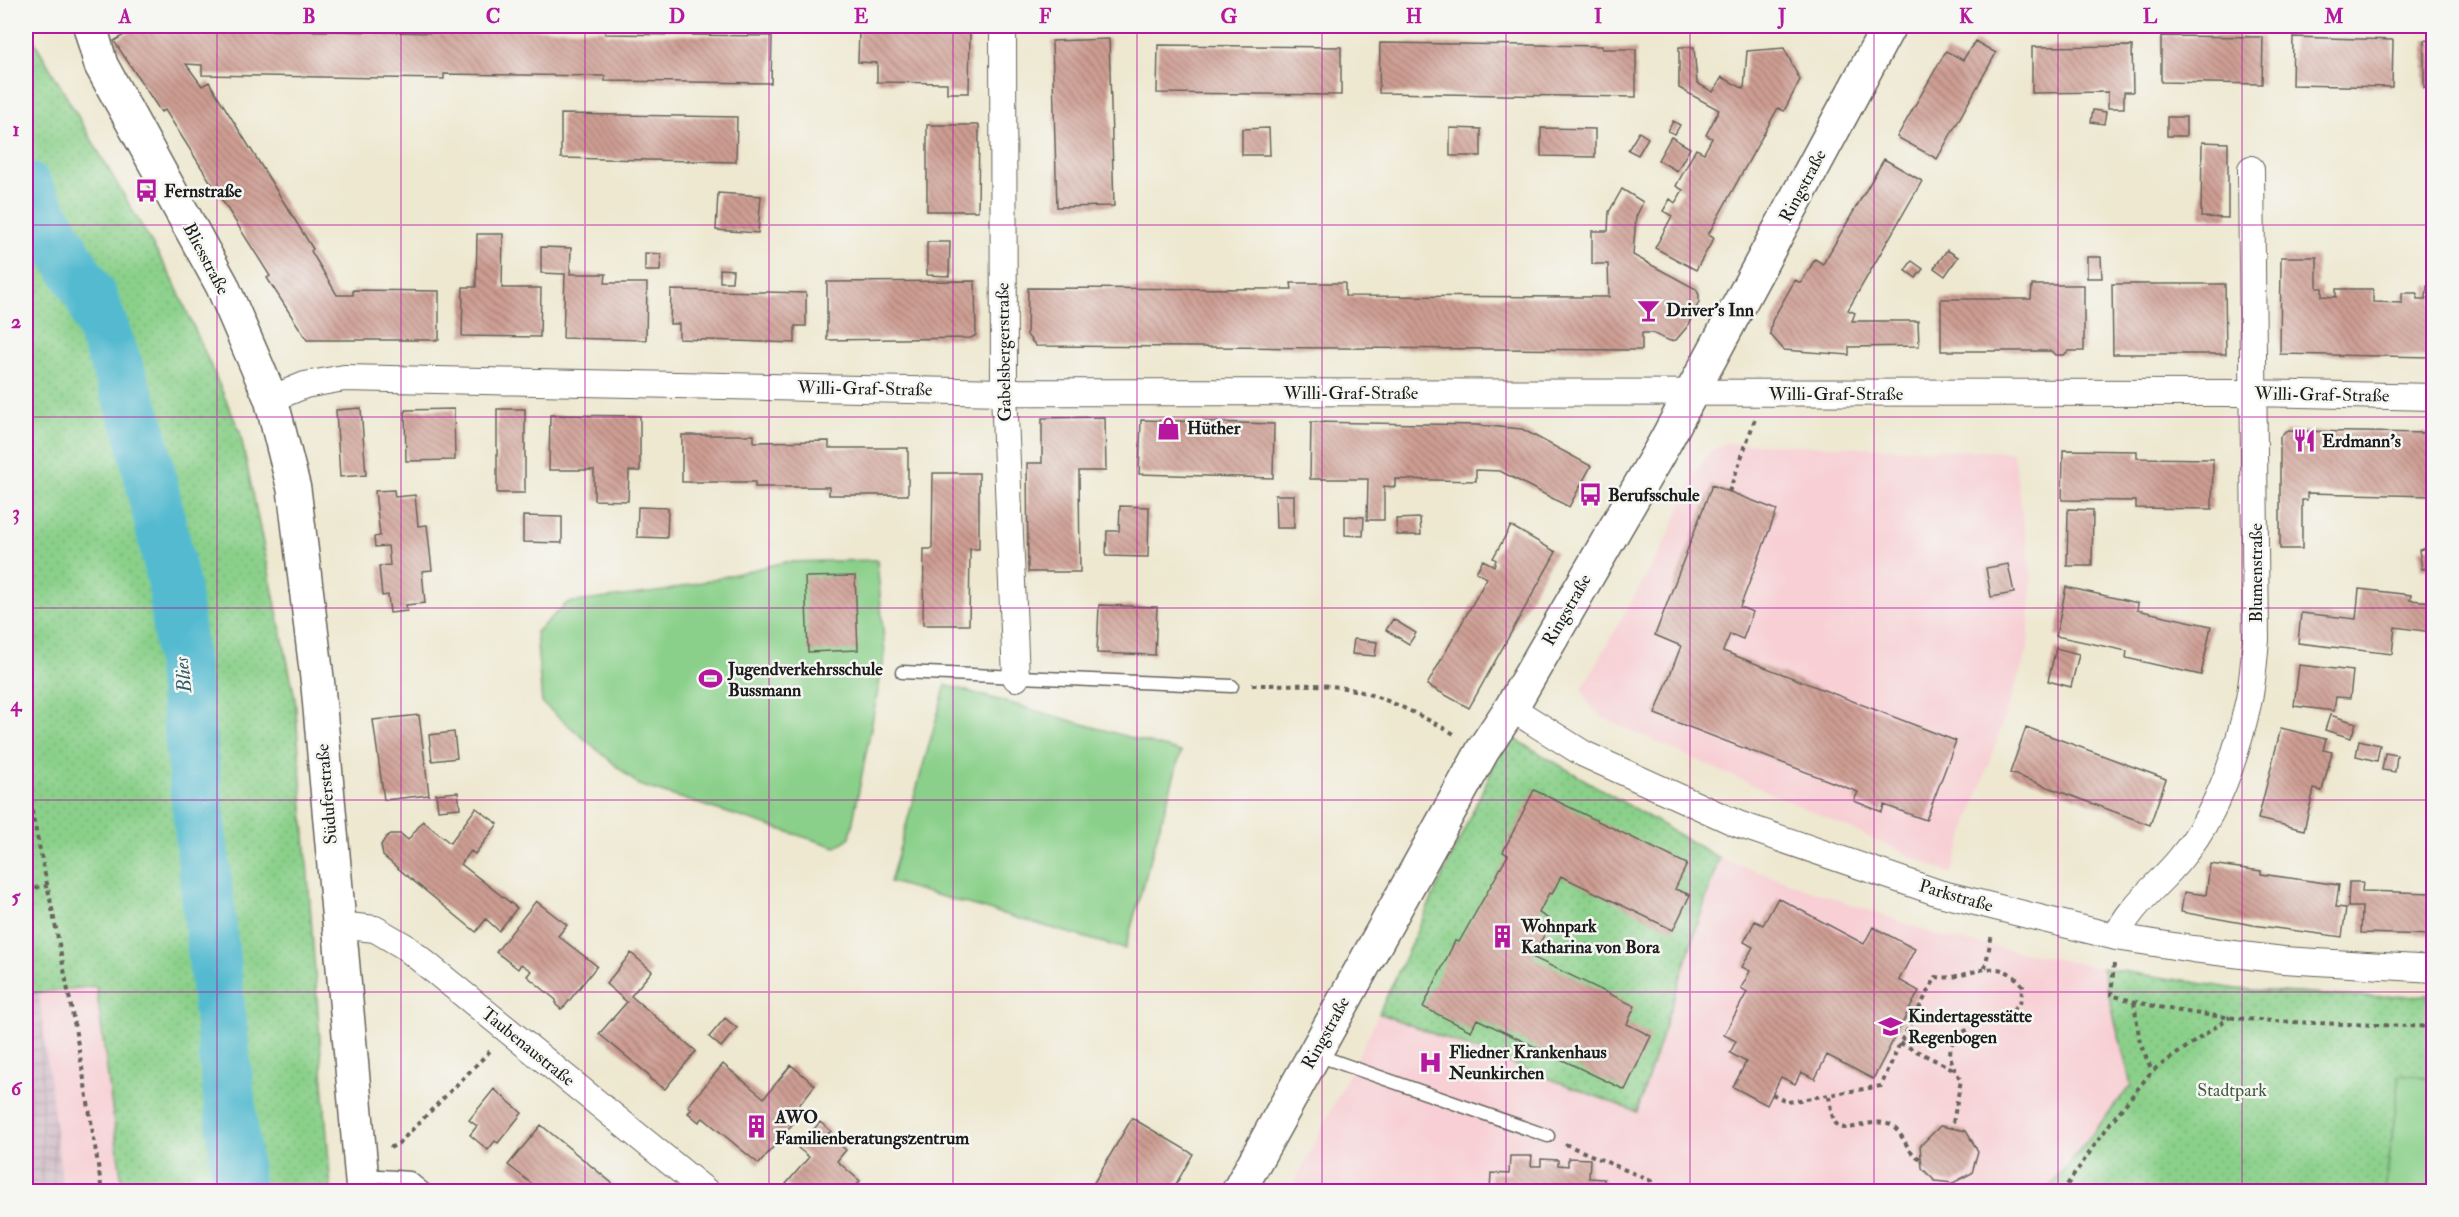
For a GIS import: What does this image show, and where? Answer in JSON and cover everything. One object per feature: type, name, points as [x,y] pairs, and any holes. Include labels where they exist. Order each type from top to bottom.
[{"type":"street","name":"Bliesstraße","points":[[90,26],[101,65],[222,285],[271,399]]},
{"type":"street","name":"Gabelsbergerstraße","points":[[1003,26],[1004,392],[1016,678]]},
{"type":"street","name":"Ringstraße","points":[[1238,1191],[1483,750],[1511,708],[1664,444],[1888,26]]},
{"type":"street","name":"Blumenstraße","points":[[2116,937],[2124,919],[2181,858],[2208,820],[2227,777],[2249,699],[2256,640],[2251,169]]},
{"type":"street","name":"Willi-Graf-Straße","points":[[271,399],[305,385],[344,378],[1004,392],[2254,393],[2433,397]]},
{"type":"street","name":"Süduferstraße","points":[[271,399],[294,489],[318,686],[361,1176]]},
{"type":"street","name":"Parkstraße","points":[[1511,708],[1584,754],[1738,824],[1939,893],[2116,937],[2283,960],[2433,969]]},
{"type":"street","name":"Taubenaustraße","points":[[339,925],[375,929],[404,946],[707,1191]]},
{"type":"lane","points":[[902,672],[1232,686]]},
{"type":"lane","points":[[1314,1054],[1548,1136]]},
{"type":"lane","points":[[361,1176],[410,1178],[427,1191]]},
{"type":"path","points":[[1729,492],[1764,394]]},
{"type":"path","points":[[1232,686],[1332,686],[1364,693],[1420,715],[1483,750]]},
{"type":"path","points":[[26,784],[48,886],[90,1112],[102,1191]]},
{"type":"path","points":[[26,889],[48,886]]},
{"type":"path","points":[[1985,968],[1998,908]]},
{"type":"path","points":[[2116,937],[2111,995],[2134,1002],[2177,1011],[2230,1017],[2433,1027]]},
{"type":"path","points":[[1772,1094],[1788,1102],[1881,1086],[1899,1043],[1936,977],[1949,979],[1974,969],[2001,969],[2015,975],[2023,986],[2020,1004],[2008,1014],[1956,1035],[1950,1043],[1954,1069],[1961,1080],[1952,1128]]},
{"type":"path","points":[[2134,1002],[2140,1043],[2152,1071]]},
{"type":"path","points":[[2062,1191],[2111,1122],[2152,1071],[2230,1017]]},
{"type":"path","points":[[361,1176],[378,1156],[399,1143],[510,1032]]},
{"type":"path","points":[[1899,1043],[1954,1069]]},
{"type":"path","points":[[1828,1096],[1834,1121],[1840,1128],[1847,1130],[1873,1121],[1887,1123],[1898,1130],[1911,1154],[1921,1159]]},
{"type":"path","points":[[1548,1136],[1651,1181],[1651,1191]]},
{"type":"shaded area","points":[[1726,443],[2013,452],[2032,577],[2028,649],[1951,874],[1603,718],[1588,703],[1582,689],[1669,535],[1696,471],[1711,451]]},
{"type":"shaded area","name":"Kindertagesstätte Regenbogen","points":[[1719,858],[1944,937],[2102,968],[2131,1085],[2046,1191],[1290,1192],[1379,1013],[1637,1112]]},
{"type":"shaded area","points":[[96,986],[123,1191],[26,1191],[26,994]]},
{"type":"shaded area","points":[[39,993],[63,1191],[26,1191],[26,994]]},
{"type":"green space","points":[[26,27],[173,280],[240,432],[295,698],[331,1191],[123,1191],[96,986],[26,994]]},
{"type":"green space","name":"Jugendverkehrsschule Bussmann","points":[[877,560],[885,654],[850,837],[836,847],[639,785],[542,703],[536,632],[567,603],[664,591],[785,562]]},
{"type":"green space","points":[[946,685],[1181,752],[1125,949],[890,882]]},
{"type":"green space","points":[[1508,735],[1719,858],[1637,1112],[1379,1013]]},
{"type":"green space","name":"Stadtpark","points":[[2102,968],[2237,989],[2357,997],[2433,995],[2433,1191],[2046,1192],[2131,1085]]},
{"type":"green space","points":[[2400,1074],[2433,1078],[2433,1191],[2385,1191]]},
{"type":"building","points":[[139,26],[444,33],[444,28],[605,30],[605,34],[772,36],[771,83],[605,81],[605,76],[444,74],[444,79],[202,75],[202,65],[186,64],[202,86],[209,82],[313,249],[311,251],[337,295],[353,295],[353,290],[439,291],[439,340],[307,340],[267,278],[270,276],[165,110],[161,112],[114,41]]},
{"type":"building","points":[[859,30],[970,32],[969,93],[947,93],[947,83],[877,82],[877,63],[858,62]]},
{"type":"building","points":[[2161,36],[2263,37],[2262,84],[2161,82]]},
{"type":"building","points":[[2293,37],[2393,40],[2392,87],[2292,85]]},
{"type":"building","points":[[1109,39],[1114,206],[1057,207],[1052,41]]},
{"type":"building","points":[[2424,40],[2433,41],[2433,88],[2424,88]]},
{"type":"building","points":[[1975,41],[1996,53],[1937,159],[1897,137],[1946,51],[1963,60]]},
{"type":"building","points":[[1380,43],[1602,46],[1602,49],[1636,49],[1636,97],[1379,93]]},
{"type":"building","points":[[1158,45],[1341,47],[1341,95],[1157,93]]},
{"type":"building","points":[[2132,46],[2133,92],[2124,92],[2124,108],[2108,108],[2108,92],[2032,93],[2032,47]]},
{"type":"building","points":[[1679,47],[1694,47],[1697,83],[1713,92],[1722,77],[1744,89],[1747,51],[1784,48],[1800,80],[1784,111],[1778,108],[1708,235],[1714,238],[1696,270],[1655,248],[1672,216],[1663,211],[1670,199],[1675,203],[1683,190],[1676,186],[1696,149],[1704,153],[1712,138],[1706,135],[1719,110],[1679,88]]},
{"type":"building","points":[[2093,110],[2106,112],[2104,124],[2091,122]]},
{"type":"building","points":[[561,114],[737,117],[736,162],[561,158]]},
{"type":"building","points":[[2167,117],[2186,117],[2186,136],[2167,136]]},
{"type":"building","points":[[1673,121],[1680,125],[1675,134],[1668,131]]},
{"type":"building","points":[[927,125],[979,125],[978,211],[927,211]]},
{"type":"building","points":[[1269,128],[1270,155],[1242,155],[1242,129]]},
{"type":"building","points":[[1450,128],[1481,129],[1481,156],[1450,156]]},
{"type":"building","points":[[1541,128],[1595,129],[1595,157],[1541,156]]},
{"type":"building","points":[[1639,132],[1648,138],[1638,155],[1628,150]]},
{"type":"building","points":[[1671,137],[1690,148],[1677,171],[1658,160]]},
{"type":"building","points":[[2202,142],[2228,143],[2228,218],[2201,217]]},
{"type":"building","points":[[1884,159],[1922,181],[1848,310],[1855,313],[1852,321],[1918,321],[1919,346],[1849,347],[1849,355],[1784,350],[1770,334],[1772,321],[1795,280],[1801,283],[1815,259],[1823,264]]},
{"type":"building","points":[[1622,189],[1643,202],[1636,217],[1633,255],[1696,289],[1699,295],[1699,302],[1687,327],[1676,340],[1670,341],[1652,333],[1642,333],[1642,350],[1036,346],[1027,335],[1028,288],[1292,289],[1291,283],[1345,283],[1345,296],[1609,297],[1608,264],[1592,264],[1592,231],[1608,231],[1609,212]]},
{"type":"building","points":[[718,193],[761,196],[758,233],[716,230]]},
{"type":"building","points":[[477,234],[503,234],[502,288],[541,288],[540,337],[462,336],[463,287],[476,287]]},
{"type":"building","points":[[927,242],[950,242],[949,276],[927,275]]},
{"type":"building","points":[[541,247],[571,248],[570,274],[606,274],[605,283],[647,283],[646,340],[563,338],[565,274],[541,273]]},
{"type":"building","points":[[1947,250],[1958,257],[1945,276],[1934,268]]},
{"type":"building","points":[[645,253],[661,254],[660,271],[645,271]]},
{"type":"building","points":[[2087,257],[2101,257],[2102,278],[2087,278]]},
{"type":"building","points":[[2281,257],[2317,257],[2317,288],[2322,288],[2322,296],[2336,297],[2336,289],[2373,289],[2373,302],[2402,303],[2402,293],[2417,293],[2417,299],[2426,299],[2427,286],[2433,286],[2433,357],[2280,354]]},
{"type":"building","points":[[1912,261],[1923,269],[1916,278],[1905,270]]},
{"type":"building","points":[[720,269],[733,270],[732,282],[720,282]]},
{"type":"building","points":[[975,281],[976,335],[971,338],[827,340],[827,282]]},
{"type":"building","points":[[2112,284],[2225,284],[2226,354],[2113,354]]},
{"type":"building","points":[[2032,285],[2084,285],[2084,351],[2068,351],[2064,355],[2055,355],[2051,351],[1941,351],[1941,299],[2031,299]]},
{"type":"building","points":[[671,290],[806,293],[806,326],[795,326],[795,343],[679,339],[679,324],[670,324]]},
{"type":"building","points":[[361,408],[366,475],[340,477],[336,410]]},
{"type":"building","points":[[454,409],[455,460],[406,461],[405,410]]},
{"type":"building","points":[[497,409],[525,409],[525,493],[497,493]]},
{"type":"building","points":[[550,415],[640,416],[640,471],[629,471],[628,501],[594,500],[594,470],[549,470]]},
{"type":"building","points":[[1105,417],[1106,471],[1079,471],[1080,572],[1028,572],[1027,463],[1042,463],[1042,418]]},
{"type":"building","points":[[1141,420],[1274,424],[1273,478],[1139,474]]},
{"type":"building","points":[[1311,422],[1477,425],[1522,429],[1591,466],[1569,507],[1500,471],[1476,470],[1476,481],[1395,479],[1395,487],[1384,486],[1384,520],[1367,520],[1368,479],[1310,479]]},
{"type":"building","points":[[2287,431],[2433,433],[2433,496],[2307,493],[2307,500],[2302,500],[2302,549],[2280,549],[2280,437]]},
{"type":"building","points":[[682,435],[754,435],[754,442],[829,441],[829,448],[908,448],[908,495],[829,495],[829,487],[755,487],[755,482],[682,482]]},
{"type":"building","points":[[2063,450],[2137,451],[2137,458],[2213,459],[2212,509],[2136,508],[2136,501],[2062,500]]},
{"type":"building","points":[[933,473],[979,473],[979,549],[970,549],[969,625],[923,625],[924,549],[932,549]]},
{"type":"building","points":[[1712,485],[1777,510],[1740,607],[1753,612],[1743,639],[1730,634],[1723,651],[1956,741],[1926,820],[1884,805],[1882,812],[1854,801],[1858,792],[1655,714],[1681,646],[1655,635]]},
{"type":"building","points":[[394,490],[395,497],[415,495],[418,526],[427,525],[432,570],[422,571],[425,603],[406,605],[407,611],[390,613],[388,595],[382,596],[379,566],[390,565],[388,546],[375,547],[374,537],[380,536],[375,491]]},
{"type":"building","points":[[1275,495],[1294,495],[1294,528],[1276,528]]},
{"type":"building","points":[[1120,506],[1149,507],[1148,557],[1106,556],[1107,531],[1119,531]]},
{"type":"building","points":[[638,507],[668,508],[667,538],[637,537]]},
{"type":"building","points":[[2068,509],[2093,510],[2092,566],[2067,566]]},
{"type":"building","points":[[523,516],[562,517],[562,543],[523,542]]},
{"type":"building","points":[[1345,516],[1364,517],[1363,536],[1345,535]]},
{"type":"building","points":[[1420,518],[1421,535],[1397,535],[1396,519]]},
{"type":"building","points":[[1511,526],[1556,552],[1469,708],[1427,685],[1487,578],[1476,572],[1483,560],[1494,566],[1496,560],[1493,558]]},
{"type":"building","points":[[2433,546],[2433,581],[2429,568],[2422,569],[2419,550]]},
{"type":"building","points":[[2008,564],[2014,593],[1991,597],[1986,568]]},
{"type":"building","points":[[855,576],[858,650],[808,652],[805,577]]},
{"type":"building","points":[[2066,587],[2138,603],[2137,610],[2211,626],[2201,675],[2126,658],[2127,651],[2056,636]]},
{"type":"building","points":[[2359,589],[2411,595],[2410,600],[2433,602],[2432,632],[2395,627],[2392,654],[2298,643],[2301,613],[2356,619]]},
{"type":"building","points":[[1099,605],[1157,607],[1155,655],[1097,653]]},
{"type":"building","points":[[1393,619],[1416,633],[1409,644],[1386,630]]},
{"type":"building","points":[[1354,639],[1377,642],[1375,656],[1352,654]]},
{"type":"building","points":[[2056,648],[2079,654],[2071,687],[2048,681]]},
{"type":"building","points":[[2299,665],[2353,671],[2350,698],[2336,697],[2334,711],[2294,706]]},
{"type":"building","points":[[419,715],[429,795],[384,800],[373,720]]},
{"type":"building","points":[[2330,715],[2356,723],[2351,738],[2325,730]]},
{"type":"building","points":[[2026,727],[2166,779],[2150,825],[2010,773]]},
{"type":"building","points":[[2281,728],[2326,739],[2323,750],[2332,752],[2322,791],[2314,789],[2304,830],[2258,819]]},
{"type":"building","points":[[454,732],[457,758],[432,761],[429,735]]},
{"type":"building","points":[[2359,740],[2380,745],[2377,761],[2356,756]]},
{"type":"building","points":[[2385,753],[2397,755],[2395,772],[2382,770]]},
{"type":"building","name":"Wohnpark Katharina von Bora","points":[[1534,790],[1687,864],[1675,889],[1690,895],[1673,930],[1561,876],[1539,913],[1552,921],[1532,957],[1635,1006],[1627,1024],[1651,1036],[1625,1090],[1477,1019],[1471,1031],[1423,1007],[1455,941],[1459,942],[1508,855],[1503,852]]},
{"type":"building","points":[[458,792],[460,808],[438,810],[436,794]]},
{"type":"building","points":[[476,808],[498,824],[475,854],[471,851],[461,864],[517,908],[499,931],[486,919],[476,932],[383,856],[381,845],[386,837],[391,834],[401,834],[408,840],[423,821],[450,843]]},
{"type":"building","points":[[2210,864],[2339,885],[2336,907],[2346,908],[2342,937],[2181,912],[2184,892],[2206,895]]},
{"type":"building","points":[[2349,882],[2363,882],[2362,891],[2433,893],[2433,935],[2361,933],[2362,907],[2348,907]]},
{"type":"building","points":[[1778,898],[1864,944],[1873,927],[1915,949],[1899,980],[1919,991],[1873,1079],[1827,1055],[1815,1079],[1801,1072],[1795,1084],[1781,1077],[1767,1105],[1733,1087],[1746,1062],[1730,1053],[1736,1041],[1724,1035],[1747,992],[1741,988],[1750,971],[1742,967],[1753,947],[1744,942],[1755,921],[1763,925]]},
{"type":"building","points":[[536,901],[567,925],[558,936],[597,966],[561,1009],[556,1005],[556,1000],[527,976],[531,971],[521,964],[518,969],[496,952]]},
{"type":"building","points":[[631,953],[652,971],[631,996],[696,1051],[665,1089],[650,1079],[649,1075],[599,1034],[627,1002],[606,984]]},
{"type":"building","points":[[725,1018],[737,1028],[721,1047],[709,1037]]},
{"type":"building","points":[[723,1064],[764,1098],[791,1065],[815,1085],[789,1118],[794,1122],[759,1164],[703,1118],[699,1122],[688,1113],[692,1109],[688,1106]]},
{"type":"building","points":[[494,1089],[522,1113],[498,1143],[495,1141],[488,1150],[470,1135],[477,1126],[469,1120]]},
{"type":"building","points":[[1132,1118],[1193,1154],[1172,1191],[1089,1191]]},
{"type":"building","points":[[820,1122],[831,1131],[828,1134],[846,1150],[837,1161],[860,1181],[852,1191],[795,1191],[786,1184],[809,1157],[798,1148]]},
{"type":"building","points":[[541,1125],[618,1188],[616,1191],[541,1191],[508,1165]]},
{"type":"building","points":[[1940,1126],[1966,1131],[1978,1151],[1972,1173],[1953,1183],[1935,1181],[1922,1168],[1920,1146]]},
{"type":"building","points":[[1510,1156],[1532,1156],[1531,1166],[1541,1166],[1541,1159],[1558,1160],[1558,1165],[1568,1166],[1568,1158],[1590,1159],[1589,1178],[1604,1179],[1604,1191],[1490,1191],[1491,1173],[1509,1174]]},
{"type":"waterway","name":"Blies","points":[[26,187],[92,299],[139,427],[174,585],[239,1192]]},
{"type":"place","name":"Fernstraße","points":[[146,191]]},
{"type":"place","name":"Driver's Inn","points":[[1648,310]]},
{"type":"place","name":"Hüther","points":[[1169,428]]},
{"type":"place","name":"Erdmann's","points":[[2304,441]]},
{"type":"place","name":"Berufsschule","points":[[1590,495]]},
{"type":"place","name":"Jugendverkehrsschule Bussmann","points":[[710,679]]},
{"type":"place","name":"Wohnpark Katharina von Bora","points":[[1503,936]]},
{"type":"place","name":"Kindertagesstätte Regenbogen","points":[[1890,1026]]},
{"type":"place","name":"Fliedner Krankenhaus Neunkirchen","points":[[1431,1062]]},
{"type":"place","name":"AWO Familienberatungszentrum","points":[[757,1127]]}]
